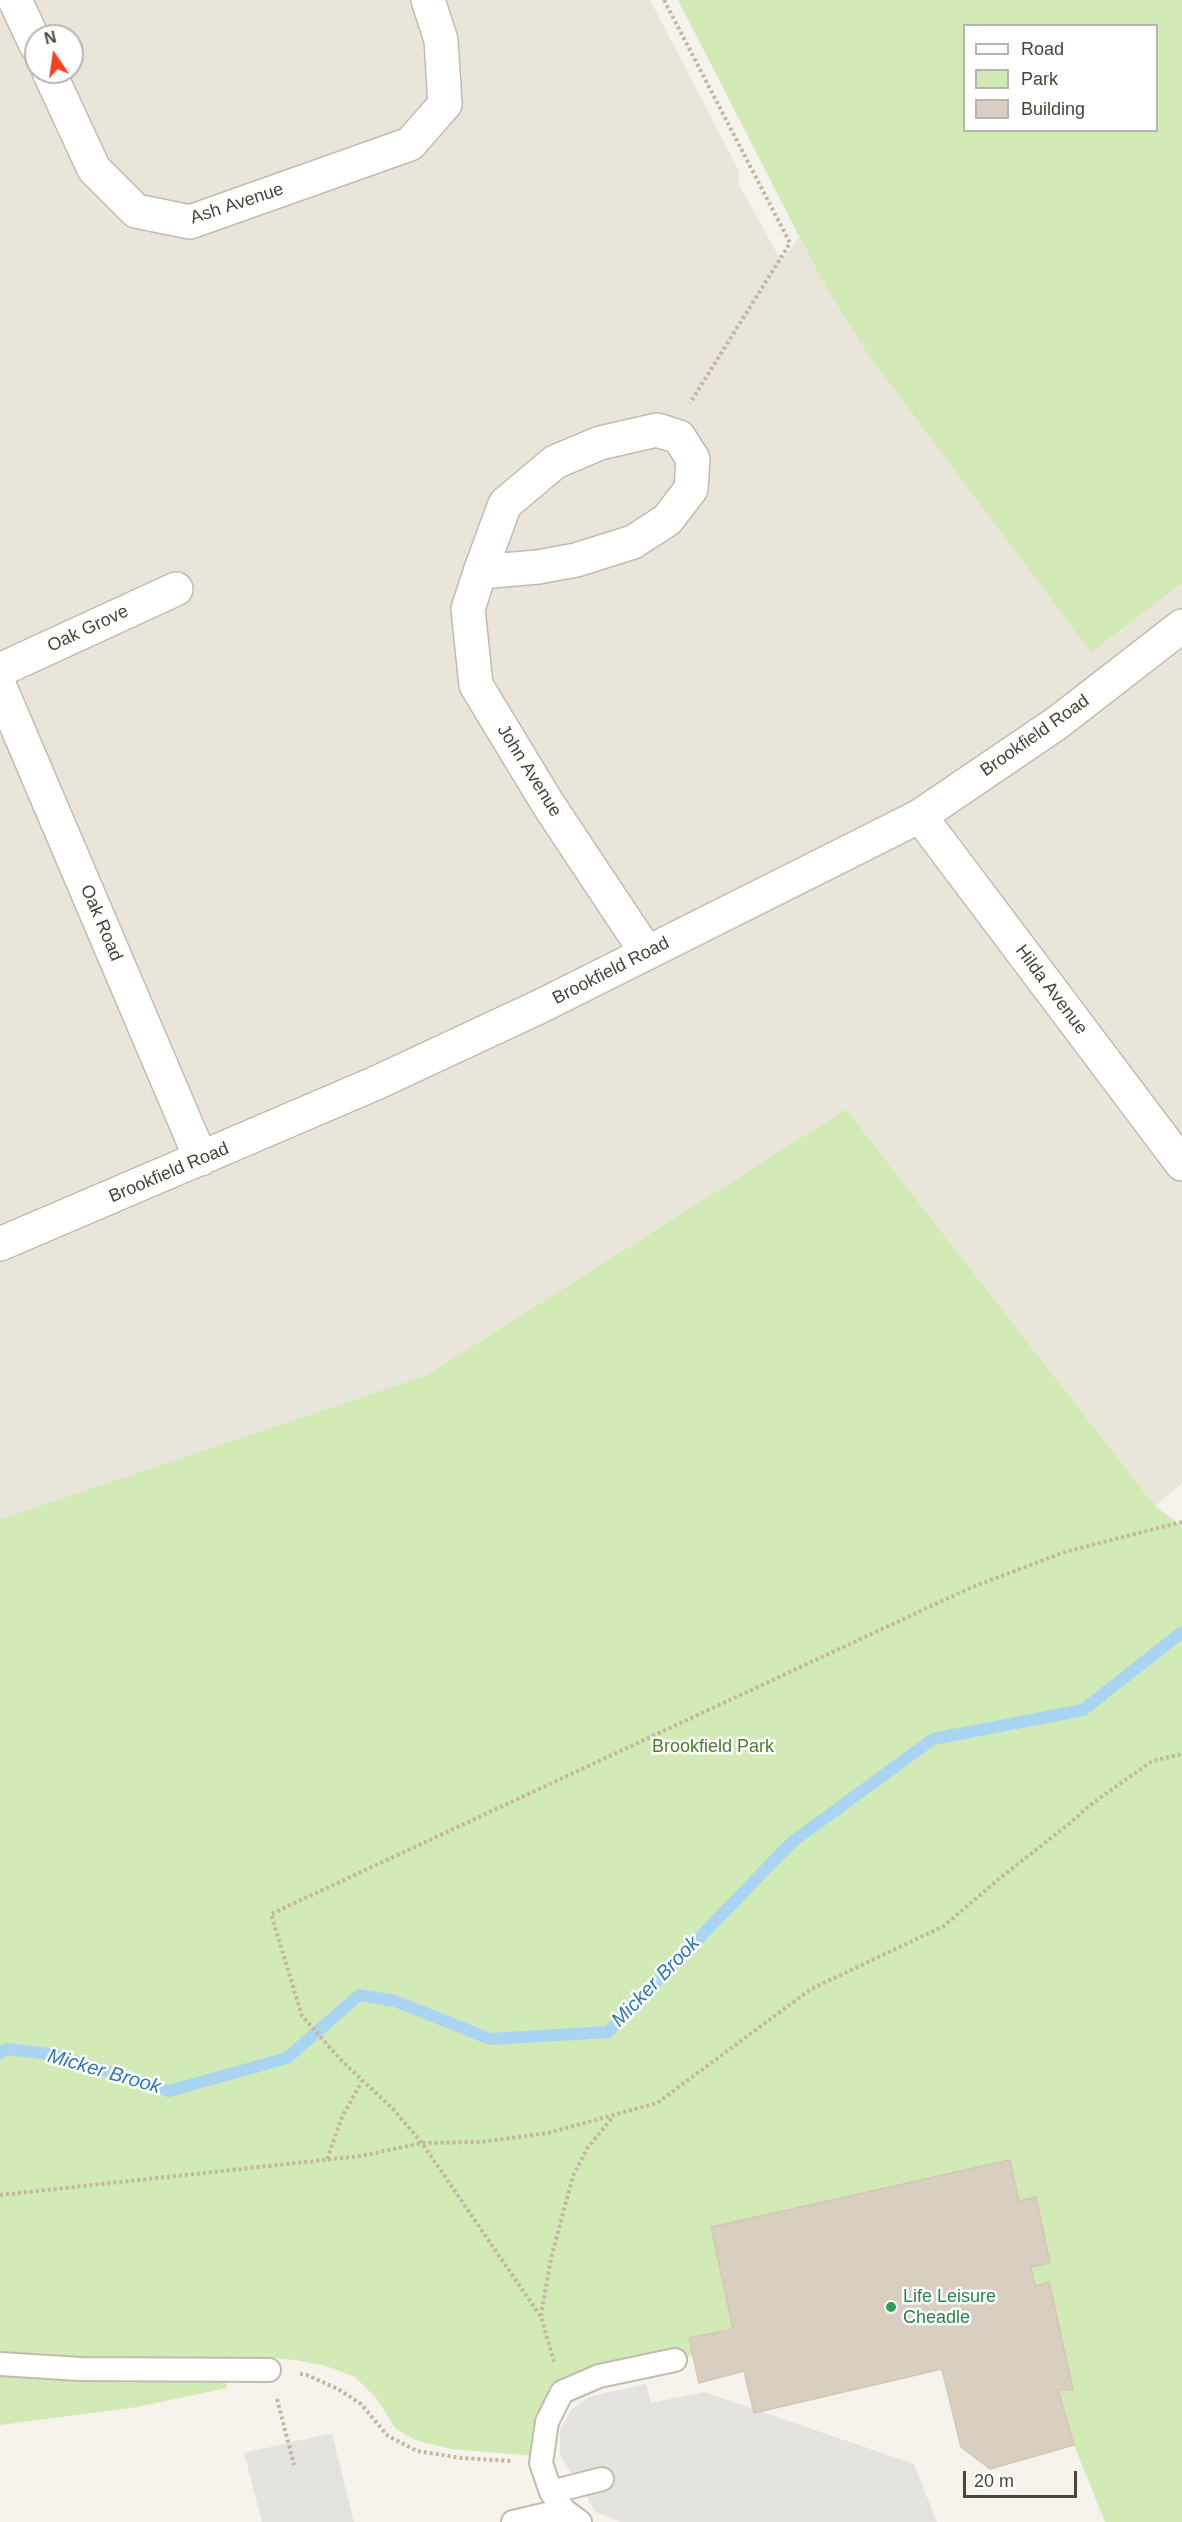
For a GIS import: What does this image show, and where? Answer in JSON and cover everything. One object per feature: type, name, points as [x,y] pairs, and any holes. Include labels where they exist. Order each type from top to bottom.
[{"type":"street","points":[[15,0],[26,24]]},
{"type":"street","name":"Ash Avenue","points":[[55,84],[94,170],[136,211],[190,222],[410,144],[445,105],[441,40],[428,0]]},
{"type":"street","name":"John Avenue","points":[[647,953],[548,804],[476,685],[468,609],[505,504],[555,462],[600,443],[657,430],[670,434]]},
{"type":"street","points":[[480,572],[538,567],[576,560],[633,542],[667,519],[691,489],[693,459],[679,437],[670,434]]},
{"type":"street","name":"Oak Grove","points":[[0,670],[176,589]]},
{"type":"street","name":"Brookfield Road","points":[[0,1244],[201,1160],[376,1083],[541,1006],[920,816],[1057,723],[1182,626]]},
{"type":"street","name":"Oak Road","points":[[0,687],[201,1160]]},
{"type":"street","name":"Hilda Avenue","points":[[920,816],[1182,1164]]},
{"type":"lane","points":[[565,2508],[541,2463],[547,2422],[562,2391],[599,2376],[675,2360]]},
{"type":"lane","points":[[0,2364],[80,2369],[269,2370]]},
{"type":"lane","points":[[513,2522],[565,2508],[602,2479]]},
{"type":"path","points":[[664,0],[790,243],[670,434]]},
{"type":"path","points":[[562,2391],[541,2317],[422,2143],[393,2109],[342,2061],[302,2016],[271,1914],[972,1587],[1068,1551],[1182,1522]]},
{"type":"path","points":[[0,2195],[361,2156],[422,2143],[480,2142],[548,2133],[613,2117],[657,2103],[811,1989],[944,1926],[1099,1798],[1152,1761],[1182,1754]]},
{"type":"path","points":[[327,2159],[342,2117],[362,2081]]},
{"type":"path","points":[[541,2317],[551,2258],[573,2176],[588,2146],[613,2117]]},
{"type":"path","points":[[294,2465],[269,2370],[307,2375],[338,2389],[361,2404],[387,2436],[417,2451],[462,2458],[541,2463]]},
{"type":"shaded area","points":[[0,0],[650,0],[739,171],[738,183],[778,255],[784,258],[799,237],[822,281],[870,358],[1091,653],[1182,583],[1182,1483],[1155,1506],[846,1109],[427,1375],[0,1519]]},
{"type":"shaded area","points":[[646,2384],[651,2403],[704,2392],[914,2464],[937,2522],[621,2522],[596,2512],[560,2455],[560,2430],[572,2409],[589,2397]]},
{"type":"shaded area","points":[[332,2433],[354,2522],[262,2522],[244,2453]]},
{"type":"green space","points":[[678,0],[1182,0],[1182,583],[1091,653],[870,358],[822,281]]},
{"type":"green space","name":"Brookfield Park","points":[[846,1109],[1155,1506],[1182,1526],[1182,2522],[1105,2522],[1074,2445],[1058,2390],[1073,2390],[1049,2282],[1035,2286],[1031,2267],[1035,2197],[1019,2201],[1010,2160],[711,2227],[733,2329],[689,2338],[693,2355],[599,2376],[562,2391],[535,2456],[451,2449],[415,2440],[396,2429],[377,2399],[355,2377],[326,2366],[295,2360],[257,2357],[221,2357],[227,2388],[137,2407],[0,2425],[0,1519],[427,1375]]},
{"type":"building","name":"Life Leisure Cheadle","points":[[1010,2160],[1019,2201],[1036,2197],[1050,2263],[1031,2267],[1035,2286],[1049,2282],[1073,2390],[1058,2390],[1074,2445],[990,2469],[961,2447],[942,2369],[754,2413],[744,2371],[699,2383],[689,2338],[733,2329],[711,2227]]},
{"type":"waterway","name":"Micker Brook","points":[[0,2053],[7,2049],[55,2055],[169,2091],[287,2058],[359,1995],[395,2001],[490,2039],[608,2032],[792,1842],[933,1739],[1083,1710],[1182,1632]]},
{"type":"place","name":"Life Leisure Cheadle","points":[[891,2307]]}]
